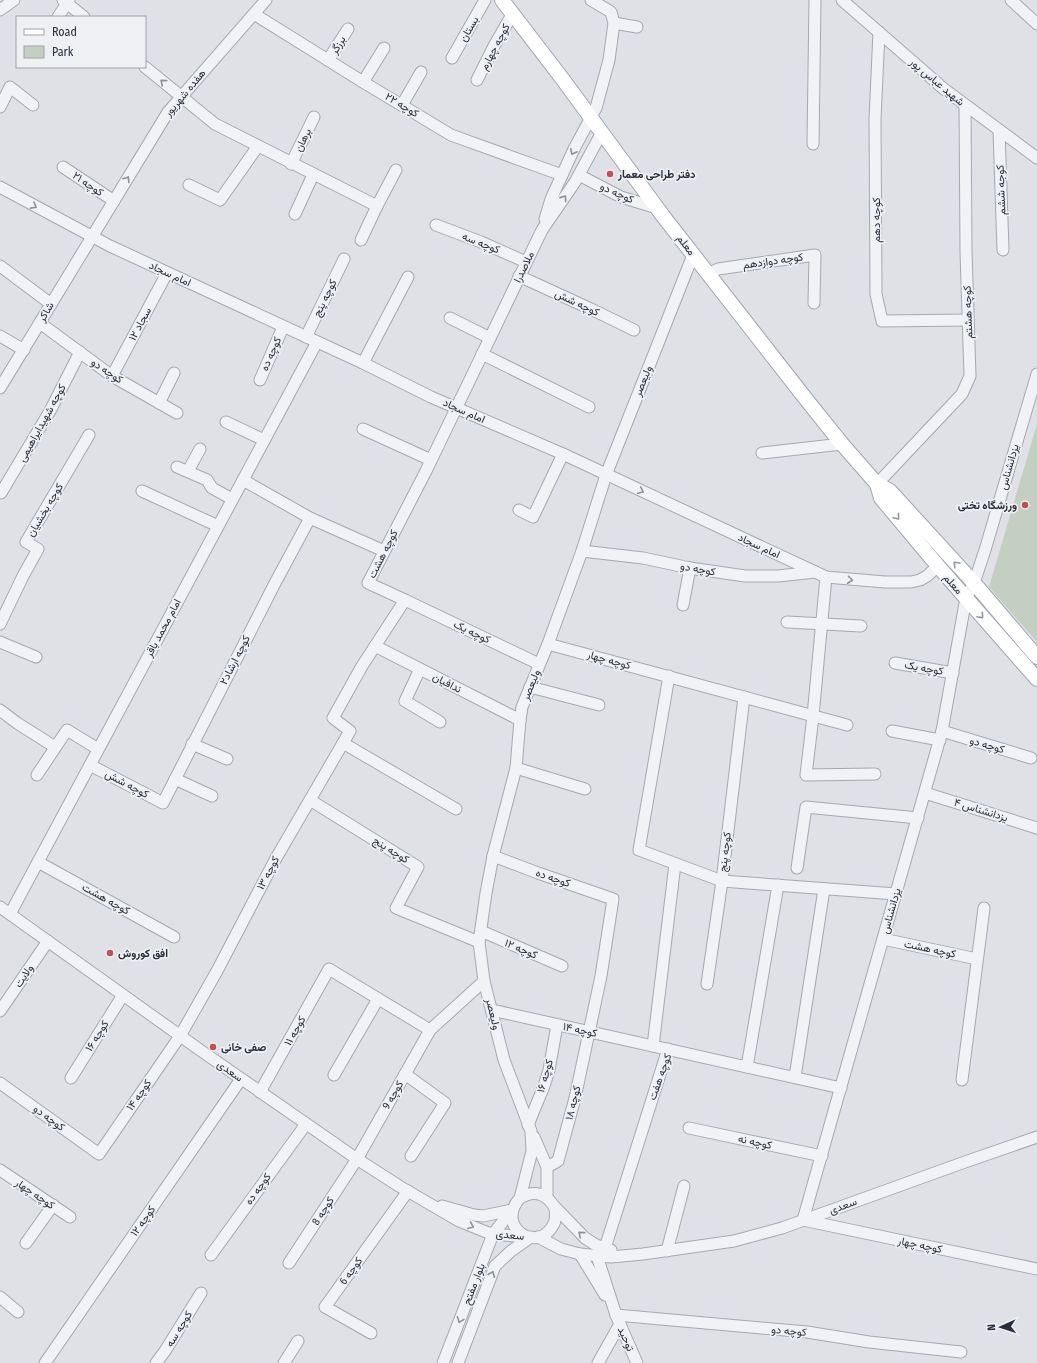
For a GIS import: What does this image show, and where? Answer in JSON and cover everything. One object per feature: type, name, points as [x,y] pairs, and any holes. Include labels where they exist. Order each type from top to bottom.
[{"type":"main road","name":"معلم","points":[[502,0],[591,117],[657,208],[842,444],[877,484],[890,491],[929,536],[974,583],[1037,657]]},
{"type":"main road","name":"معلم","points":[[877,484],[881,498],[938,566],[1037,679]]},
{"type":"street","points":[[0,10],[14,0]]},
{"type":"street","name":"هفده شهریور","points":[[92,236],[168,112],[266,0]]},
{"type":"street","name":"بستان","points":[[452,58],[485,0]]},
{"type":"street","points":[[542,230],[550,200],[596,108],[609,60],[614,24],[611,12],[592,0]]},
{"type":"street","points":[[813,144],[815,0]]},
{"type":"street","name":"شهید عباس پور","points":[[842,0],[944,89],[1037,158]]},
{"type":"street","points":[[1011,0],[1037,24]]},
{"type":"street","points":[[59,16],[67,1],[83,16]]},
{"type":"street","name":"کوچه چهارم","points":[[477,80],[512,13]]},
{"type":"street","name":"کوچه ۲۲","points":[[254,14],[363,82],[451,134],[562,175]]},
{"type":"street","points":[[614,24],[637,27]]},
{"type":"street","name":"برزگر","points":[[328,60],[348,29]]},
{"type":"street","name":"کوچه دهم","points":[[879,32],[875,119],[876,294],[882,321],[968,320]]},
{"type":"street","points":[[363,82],[384,48]]},
{"type":"street","points":[[145,68],[215,124],[291,164],[377,206]]},
{"type":"street","points":[[402,105],[421,72]]},
{"type":"street","points":[[0,107],[10,87],[33,105]]},
{"type":"street","name":"کوچه هشتم","points":[[877,484],[962,394],[970,376],[965,105]]},
{"type":"street","name":"برهان","points":[[291,164],[314,117]]},
{"type":"street","name":"کوجه ششم","points":[[999,130],[1003,250]]},
{"type":"street","name":"ملاصدرا","points":[[456,408],[542,230],[579,175],[602,132]]},
{"type":"street","points":[[189,185],[220,200],[258,146]]},
{"type":"street","name":"کوچه ۲۱","points":[[63,167],[114,201]]},
{"type":"street","points":[[361,240],[396,170]]},
{"type":"street","points":[[295,214],[313,175]]},
{"type":"street","name":"کوچه دو","points":[[579,175],[621,197],[657,208]]},
{"type":"street","name":"امام سجاد","points":[[0,187],[92,236],[168,273],[363,363],[456,408],[563,454],[826,577],[885,582],[911,582],[920,580],[927,576],[938,566]]},
{"type":"street","name":"کوچه سه","points":[[436,225],[481,242],[526,262]]},
{"type":"street","name":"شاکر","points":[[1,383],[24,350],[92,236]]},
{"type":"street","name":"ولیعصر","points":[[547,1198],[547,1167],[530,1128],[504,1060],[484,981],[480,936],[486,893],[493,856],[516,768],[522,706],[548,644],[582,551],[606,475],[693,255]]},
{"type":"street","name":"کوچه دوازدهم","points":[[708,274],[718,269],[815,255],[814,303]]},
{"type":"street","name":"کوچه پنج","points":[[306,337],[344,259]]},
{"type":"street","points":[[0,266],[51,304]]},
{"type":"street","name":"سجاد ۱۲","points":[[112,376],[168,273]]},
{"type":"street","name":"کوچه شش","points":[[519,276],[634,330]]},
{"type":"street","points":[[363,363],[408,277]]},
{"type":"street","points":[[450,318],[490,338]]},
{"type":"street","name":"کوچه دو","points":[[40,323],[112,376],[177,413]]},
{"type":"street","name":"کوچه ده","points":[[260,380],[283,327]]},
{"type":"street","points":[[0,336],[24,350]]},
{"type":"street","name":"امام محمد باقر","points":[[10,914],[317,342]]},
{"type":"street","name":"کوچه شهیدایراهیمی","points":[[1,493],[50,411],[80,352]]},
{"type":"street","points":[[482,354],[589,407]]},
{"type":"street","points":[[159,403],[174,373]]},
{"type":"street","name":"یزدانشناس","points":[[803,1220],[941,736],[966,598],[974,583],[1037,374]]},
{"type":"street","name":"کوچه هشت","points":[[405,600],[368,583],[456,408]]},
{"type":"street","points":[[226,422],[264,440]]},
{"type":"street","points":[[363,429],[431,460]]},
{"type":"street","name":"کوچه بخشیان","points":[[0,624],[22,576],[38,549],[26,542],[89,435]]},
{"type":"street","points":[[762,453],[842,444]]},
{"type":"street","points":[[188,471],[200,449]]},
{"type":"street","points":[[519,510],[533,516],[563,454]]},
{"type":"street","points":[[177,467],[207,480],[212,488],[232,499]]},
{"type":"street","points":[[243,480],[310,518],[384,551]]},
{"type":"street","points":[[142,491],[218,526]]},
{"type":"street","name":"کوچه ارشاد۲","points":[[163,803],[274,584],[310,518]]},
{"type":"street","name":"کوچه دو","points":[[582,551],[643,558],[690,568],[746,576],[778,576],[816,572]]},
{"type":"street","points":[[684,605],[690,568]]},
{"type":"street","points":[[826,577],[806,775],[875,774]]},
{"type":"street","points":[[375,646],[405,600]]},
{"type":"street","name":"کوچه یک","points":[[405,600],[539,664]]},
{"type":"street","points":[[787,622],[861,626]]},
{"type":"street","points":[[0,642],[36,657]]},
{"type":"street","name":"کوچه چهار","points":[[548,644],[847,725]]},
{"type":"street","name":"ندافیان","points":[[375,646],[520,720]]},
{"type":"street","name":"کوچه ۱۳","points":[[180,1036],[275,860],[350,731],[333,718],[375,646]]},
{"type":"street","name":"کوچه یک","points":[[895,663],[953,673]]},
{"type":"street","points":[[420,670],[405,701],[440,722]]},
{"type":"street","points":[[669,676],[639,850],[722,881],[707,984]]},
{"type":"street","points":[[530,687],[599,705]]},
{"type":"street","name":"کوچه پنج","points":[[744,698],[722,881],[896,894]]},
{"type":"street","points":[[0,710],[17,723],[55,747]]},
{"type":"street","points":[[37,775],[66,730],[98,749]]},
{"type":"street","points":[[892,731],[941,736]]},
{"type":"street","name":"کوچه دو","points":[[941,736],[1031,758]]},
{"type":"street","points":[[343,743],[456,809]]},
{"type":"street","points":[[192,744],[227,759]]},
{"type":"street","name":"کوچه شش","points":[[90,765],[163,803]]},
{"type":"street","points":[[516,768],[585,789]]},
{"type":"street","points":[[175,779],[212,796]]},
{"type":"street","name":"یزدانشناس ۴","points":[[925,793],[1037,828]]},
{"type":"street","name":"کوچه پنج","points":[[310,800],[418,867],[396,908],[480,936]]},
{"type":"street","points":[[797,868],[806,807],[918,818]]},
{"type":"street","name":"کوچه ده","points":[[493,856],[613,899]]},
{"type":"street","name":"کوچه هشت","points":[[38,862],[174,936]]},
{"type":"street","points":[[653,1046],[675,864]]},
{"type":"street","points":[[747,1067],[778,885]]},
{"type":"street","points":[[794,1078],[824,889]]},
{"type":"street","name":"کوچه ۱۸","points":[[547,1167],[558,1161],[575,1098],[601,976],[613,899]]},
{"type":"street","name":"سعدی","points":[[0,907],[241,1079],[356,1159],[408,1191],[459,1221],[493,1234],[534,1237],[561,1249],[580,1254],[601,1252],[611,1257],[667,1251],[734,1241],[782,1228],[1037,1137]]},
{"type":"street","points":[[962,1080],[984,908]]},
{"type":"street","name":"کوچه ۱۲","points":[[480,936],[562,966]]},
{"type":"street","name":"کوچه هشت","points":[[883,939],[977,959]]},
{"type":"street","name":"ولایت","points":[[0,1011],[48,941]]},
{"type":"street","name":"کوچه ۱۱","points":[[260,1092],[329,969],[378,999]]},
{"type":"street","points":[[334,1075],[378,999],[430,1030],[484,981]]},
{"type":"street","name":"کوچه ۱۶","points":[[71,1078],[123,995]]},
{"type":"street","name":"کوچه ۱۴","points":[[492,1010],[668,1049]]},
{"type":"street","name":"کوچه ۱۶","points":[[530,1128],[547,1075],[558,1025]]},
{"type":"street","name":"کوچه 9","points":[[356,1159],[430,1030]]},
{"type":"street","name":"کوچه ۱۴","points":[[99,1154],[180,1036]]},
{"type":"street","name":"کوچه هفت","points":[[601,1252],[668,1049],[841,1088]]},
{"type":"street","points":[[405,1074],[445,1103],[411,1156]]},
{"type":"street","name":"کوچه ۱۲","points":[[45,1363],[241,1079]]},
{"type":"street","name":"کوچه دو","points":[[0,1083],[99,1154]]},
{"type":"street","name":"کوچه ده","points":[[211,1255],[306,1124]]},
{"type":"street","name":"ولیعصر","points":[[520,1198],[532,1151],[530,1128]]},
{"type":"street","name":"کوچه نه","points":[[689,1128],[822,1156]]},
{"type":"street","name":"کوچه 8","points":[[290,1263],[356,1159]]},
{"type":"street","name":"کوچه چهار","points":[[0,1170],[70,1217]]},
{"type":"street","points":[[667,1251],[684,1186]]},
{"type":"street","name":"کوچه 6","points":[[371,1333],[325,1307],[408,1191]]},
{"type":"street","points":[[555,1207],[556,1217],[554,1224],[545,1235],[534,1237],[523,1235],[517,1231],[511,1218],[514,1203],[520,1198],[526,1194],[541,1194],[547,1198],[586,1238],[596,1245],[601,1252],[618,1319],[598,1363]]},
{"type":"street","name":"سعدی","points":[[425,1200],[474,1215],[483,1216],[512,1210]]},
{"type":"street","points":[[26,1243],[52,1205]]},
{"type":"street","name":"بلوار مفتح","points":[[444,1363],[493,1234],[512,1210]]},
{"type":"street","name":"کوچه چهار","points":[[803,1220],[1037,1269]]},
{"type":"street","name":"بلوار مفتح","points":[[458,1363],[495,1266],[511,1251],[534,1237]]},
{"type":"street","points":[[580,1254],[618,1319]]},
{"type":"street","name":"کوچه سه","points":[[156,1363],[165,1352],[201,1294]]},
{"type":"street","points":[[0,1297],[18,1312]]},
{"type":"street","name":"کوچه دو","points":[[618,1319],[806,1332],[869,1342],[961,1352]]},
{"type":"street","name":"توحید","points":[[618,1319],[637,1363]]},
{"type":"street","points":[[284,1363],[298,1342]]},
{"type":"green space","name":"ورزشگاه تختی","points":[[1037,424],[1037,642],[989,587]]},
{"type":"place","name":"دفتر طراحی معمار","points":[[610,174]]},
{"type":"place","name":"ورزشگاه تختی","points":[[1025,505]]},
{"type":"place","name":"افق کوروش","points":[[110,953]]},
{"type":"place","name":"صفی خانی","points":[[213,1047]]}]
